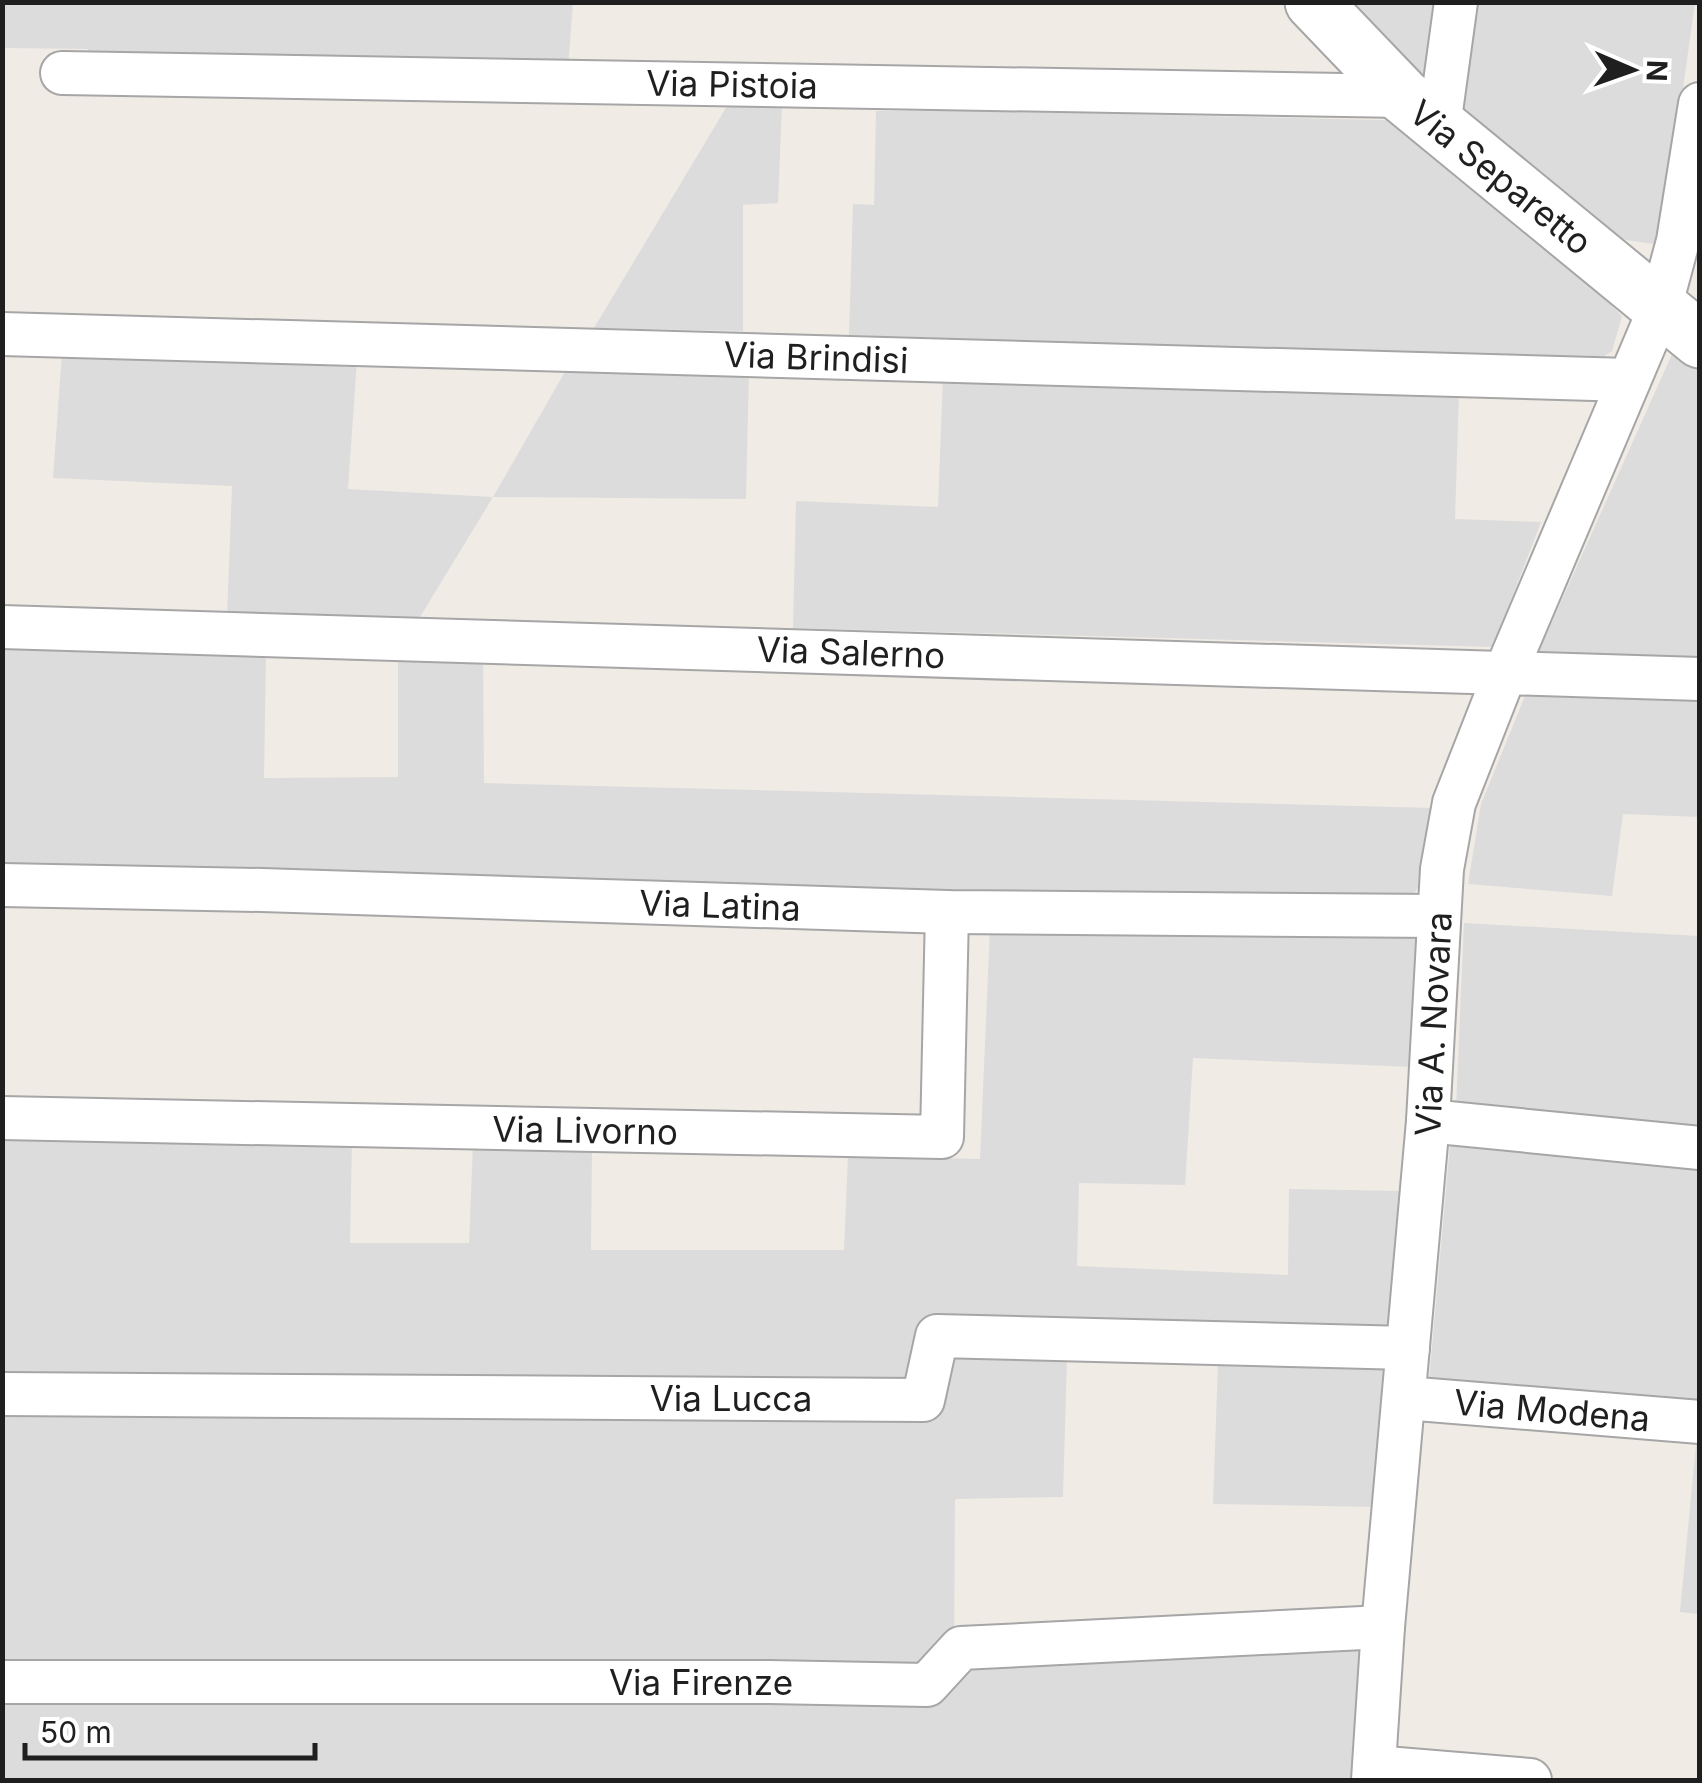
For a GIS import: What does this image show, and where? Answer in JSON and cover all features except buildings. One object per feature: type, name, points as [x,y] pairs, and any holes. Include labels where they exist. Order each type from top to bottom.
[{"type":"street","name":"Via Separetto","points":[[1313,2],[1421,111],[1680,324]]},
{"type":"street","points":[[1421,111],[1456,2]]},
{"type":"street","name":"Via Pistoia","points":[[62,73],[1421,111]]},
{"type":"street","name":"Via A. Novara","points":[[1374,1774],[1382,1628],[1428,1121],[1438,916],[1454,803],[1628,380],[1680,324],[1678,241],[1700,104]]},
{"type":"street","name":"Via Brindisi","points":[[2,334],[1628,380]]},
{"type":"street","name":"Via Salerno","points":[[2,628],[1700,679]]},
{"type":"street","name":"Via Latina","points":[[2,885],[947,912],[1438,916]]},
{"type":"street","name":"Via Livorno","points":[[2,1118],[942,1137],[947,912]]},
{"type":"street","points":[[1428,1121],[1700,1148]]},
{"type":"street","name":"Via Lucca","points":[[2,1394],[923,1400],[937,1336],[1408,1348]]},
{"type":"street","name":"Via Modena","points":[[1405,1398],[1700,1422]]},
{"type":"street","name":"Via Firenze","points":[[2,1682],[927,1685],[962,1648],[1382,1628]]},
{"type":"street","points":[[1374,1774],[1530,1780]]},
{"type":"shaded area","points":[[1358,2],[1695,3],[1661,245],[1625,240],[1588,221],[1468,120],[1357,15]]},
{"type":"shaded area","points":[[3,3],[573,3],[566,94],[88,86],[88,49],[3,48]]},
{"type":"shaded area","points":[[730,101],[782,104],[778,203],[743,205],[743,331],[594,328]]},
{"type":"shaded area","points":[[876,111],[1420,121],[1622,316],[1612,351],[1597,361],[849,335],[853,204],[874,205]]},
{"type":"shaded area","points":[[1673,352],[1699,369],[1699,661],[1554,658],[1539,651]]},
{"type":"shaded area","points":[[62,353],[357,360],[348,489],[493,497],[417,622],[227,616],[232,486],[53,478]]},
{"type":"shaded area","points":[[570,363],[749,369],[746,499],[493,497]]},
{"type":"shaded area","points":[[943,376],[1459,391],[1455,519],[1541,522],[1493,647],[793,628],[796,501],[938,507]]},
{"type":"shaded area","points":[[3,648],[266,652],[264,778],[398,777],[398,651],[483,652],[484,783],[1434,808],[1422,882],[1411,898],[1085,895],[3,869]]},
{"type":"shaded area","points":[[1529,686],[1699,694],[1699,817],[1623,814],[1612,896],[1468,884],[1481,804]]},
{"type":"shaded area","points":[[1464,923],[1699,936],[1699,1132],[1456,1107]]},
{"type":"shaded area","points":[[990,928],[1422,937],[1414,1067],[1193,1058],[1185,1185],[1079,1183],[1077,1266],[1288,1275],[1289,1189],[1402,1191],[1377,1507],[1213,1504],[1218,1363],[1067,1358],[1063,1497],[955,1499],[954,1659],[1369,1650],[1361,1780],[3,1780],[3,1133],[352,1140],[350,1243],[469,1243],[473,1144],[592,1147],[591,1250],[844,1250],[848,1156],[980,1159]]},
{"type":"shaded area","points":[[1450,1145],[1699,1169],[1699,1402],[1429,1381]]},
{"type":"shaded area","points":[[1696,1445],[1700,1445],[1699,1614],[1680,1612]]}]
